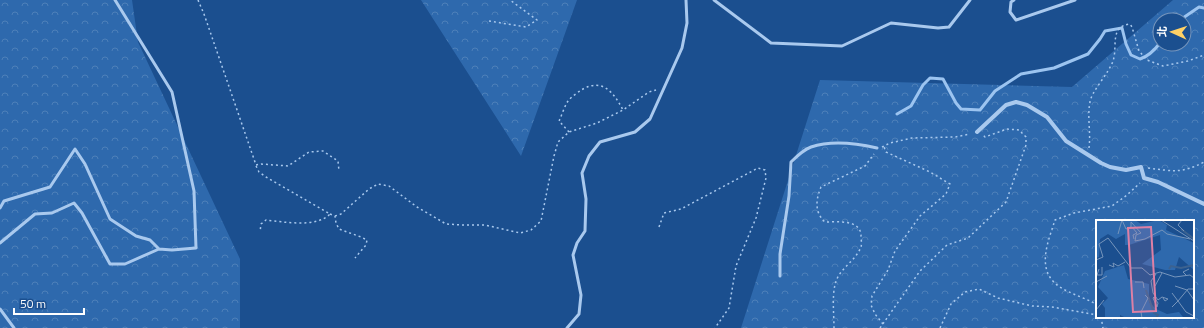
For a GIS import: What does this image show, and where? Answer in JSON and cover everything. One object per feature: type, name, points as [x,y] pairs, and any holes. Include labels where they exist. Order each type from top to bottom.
[{"type":"street","points":[[978,132],[1006,105],[1016,102],[1027,105],[1047,117],[1066,141],[1101,163],[1110,167],[1126,170],[1141,167],[1144,178],[1158,182],[1204,204]]},
{"type":"lane","points":[[0,243],[35,214],[52,213],[74,203],[82,213],[110,264],[125,264],[159,249],[172,250],[196,248],[194,191],[172,92],[115,0]]},
{"type":"lane","points":[[567,328],[579,314],[582,295],[573,255],[577,243],[585,231],[586,199],[582,173],[589,156],[600,142],[635,132],[650,119],[682,48],[687,23],[686,0]]},
{"type":"lane","points":[[714,0],[771,43],[842,46],[891,23],[938,28],[948,27],[970,0]]},
{"type":"lane","points":[[1014,0],[1012,2],[1010,12],[1016,20],[1075,0]]},
{"type":"lane","points":[[780,276],[780,254],[789,196],[791,162],[800,153],[810,147],[835,143],[860,144],[877,148]]},
{"type":"lane","points":[[0,208],[4,201],[50,187],[75,150],[85,164],[110,219],[136,236],[150,240],[159,249]]},
{"type":"lane","points":[[0,309],[14,328]]},
{"type":"path","points":[[198,0],[259,172],[335,216],[340,214],[369,189],[378,184],[388,186],[417,207],[446,224],[485,225],[520,233],[532,230],[541,221],[558,142],[569,132],[597,123],[623,110],[649,92],[664,89]]},
{"type":"path","points":[[489,21],[526,27],[537,20],[510,0]]},
{"type":"path","points":[[1088,154],[1090,136],[1088,120],[1090,99],[1106,75],[1113,61],[1116,31],[1123,25],[1130,24],[1132,27],[1139,52],[1147,60],[1163,66],[1188,61],[1204,55]]},
{"type":"path","points":[[569,132],[559,121],[569,100],[581,90],[592,85],[604,86],[617,98],[623,110]]},
{"type":"path","points":[[834,328],[834,286],[839,274],[856,255],[861,246],[861,232],[856,225],[846,222],[825,222],[820,217],[816,199],[821,187],[865,166],[877,148],[890,143],[912,138],[955,137],[978,132],[986,136],[1007,129],[1019,130],[1026,137],[1026,146],[1006,202],[968,238],[947,245],[920,271],[880,328]]},
{"type":"path","points":[[883,324],[875,314],[871,305],[872,296],[888,270],[895,251],[920,216],[946,194],[950,184],[930,172],[886,152],[884,146]]},
{"type":"path","points":[[256,165],[288,166],[309,152],[323,151],[338,161],[339,171]]},
{"type":"path","points":[[1141,167],[1177,172],[1190,169],[1204,162]]},
{"type":"path","points":[[659,226],[664,213],[681,210],[758,168],[765,170],[766,178],[756,218],[736,266],[730,308],[715,328]]},
{"type":"path","points":[[1096,304],[1060,287],[1049,277],[1044,262],[1049,237],[1055,220],[1074,212],[1112,206],[1127,195],[1144,178]]},
{"type":"path","points":[[260,232],[261,224],[266,220],[306,223],[326,218],[330,214]]},
{"type":"path","points":[[335,216],[339,229],[367,240],[366,245],[355,258]]},
{"type":"path","points":[[940,328],[951,304],[965,292],[979,290],[998,298],[1032,306],[1052,307],[1096,315]]},
{"type":"path","points":[[1101,318],[1103,328]]},
{"type":"green space","points":[[0,0],[132,0],[138,42],[240,259],[240,328],[0,328]]},
{"type":"green space","points":[[421,0],[577,0],[521,156]]},
{"type":"green space","points":[[1173,0],[1204,0],[1204,328],[741,328],[820,80],[1072,87],[1152,18],[1152,52],[1192,52],[1192,12],[1159,12]]},
{"type":"waterway","points":[[1192,12],[1199,7],[1204,8]]},
{"type":"waterway","points":[[897,114],[911,106],[923,85],[930,78],[943,79],[956,103],[961,109],[980,110],[995,91],[1021,74],[1054,68],[1088,54],[1105,31],[1122,28],[1126,44],[1131,55],[1140,59],[1152,52]]}]
